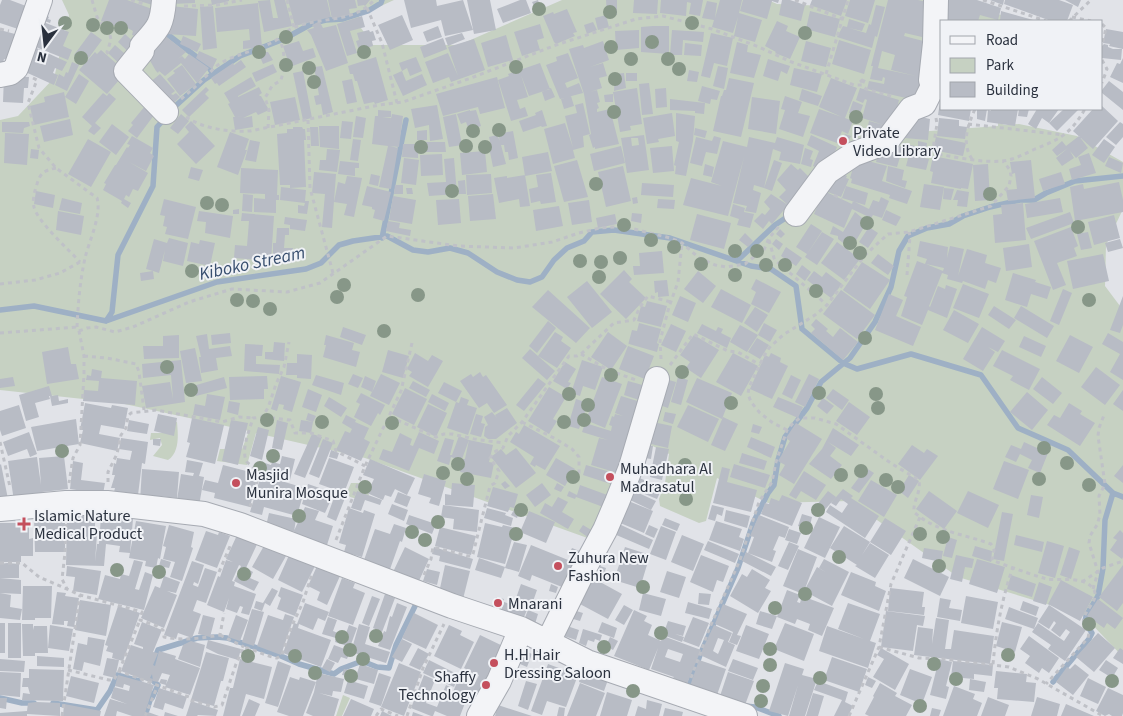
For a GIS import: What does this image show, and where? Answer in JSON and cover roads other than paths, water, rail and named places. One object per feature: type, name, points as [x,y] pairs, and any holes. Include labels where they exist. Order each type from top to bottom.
[{"type":"street","points":[[8,71],[40,0]]},
{"type":"street","points":[[164,0],[159,28],[142,46],[142,51],[126,71],[175,114]]},
{"type":"street","points":[[796,214],[827,172],[854,154],[886,142],[911,109],[924,104],[928,100],[934,86],[931,80],[935,43],[936,0]]},
{"type":"street","points":[[547,644],[605,530],[617,502],[631,467],[657,379]]},
{"type":"street","points":[[7,509],[66,503],[107,503],[204,514],[240,525],[452,606],[521,630],[587,662],[745,716]]},
{"type":"street","points":[[479,716],[499,681],[521,630]]},
{"type":"waterway","points":[[171,110],[204,80],[240,56],[284,39],[313,23],[343,19],[368,11],[381,3],[382,0]]},
{"type":"waterway","points":[[162,30],[208,66],[213,74]]},
{"type":"waterway","points":[[106,321],[112,312],[118,255],[153,186],[157,127],[166,117]]},
{"type":"waterway","points":[[382,238],[406,120]]},
{"type":"waterway","points":[[689,686],[700,655],[738,568],[753,523],[774,485],[778,460],[785,437],[807,408],[821,382],[850,358],[875,322],[891,287],[899,251],[908,236],[927,228],[949,224],[963,216],[990,207],[1020,200],[1034,200],[1075,181],[1123,176]]},
{"type":"waterway","points":[[738,260],[775,225],[790,215]]},
{"type":"waterway","name":"Kiboko Stream","points":[[0,310],[34,306],[106,321],[217,282],[306,269],[321,263],[339,245],[387,236],[413,250],[428,252],[450,248],[468,253],[497,272],[517,280],[530,282],[542,277],[554,260],[567,248],[584,241],[592,232],[614,230],[670,238],[751,266],[771,269],[796,286],[802,329],[843,363],[857,369],[911,354],[981,375],[1018,428],[1068,450],[1113,493],[1123,497]]},
{"type":"waterway","points":[[1053,682],[1092,633],[1085,623],[1086,616],[1098,596],[1103,568],[1105,520],[1113,493]]},
{"type":"waterway","points":[[152,698],[158,685],[152,680],[158,650],[197,638],[227,638],[299,664],[334,674],[341,669],[362,661],[377,667],[389,668],[396,645],[416,604]]},
{"type":"waterway","points":[[53,703],[97,710],[110,691],[117,675],[139,681]]},
{"type":"waterway","points":[[145,716],[152,694]]},
{"type":"waterway","points":[[0,698],[22,703],[34,703]]},
{"type":"waterway","points":[[745,706],[755,707],[779,716]]},
{"type":"place","name":"Private Video Library","points":[[843,141]]},
{"type":"place","name":"Muhadhara Al Madrasatul","points":[[610,477]]},
{"type":"place","name":"Masjid Munira Mosque","points":[[236,483]]},
{"type":"place","name":"Islamic Nature Medical Product","points":[[24,524]]},
{"type":"place","name":"Zuhura New Fashion","points":[[558,566]]},
{"type":"place","name":"Mnarani","points":[[498,603]]},
{"type":"place","name":"H.H Hair Dressing Saloon","points":[[494,663]]},
{"type":"place","name":"Shaffy Technology","points":[[486,685]]}]
